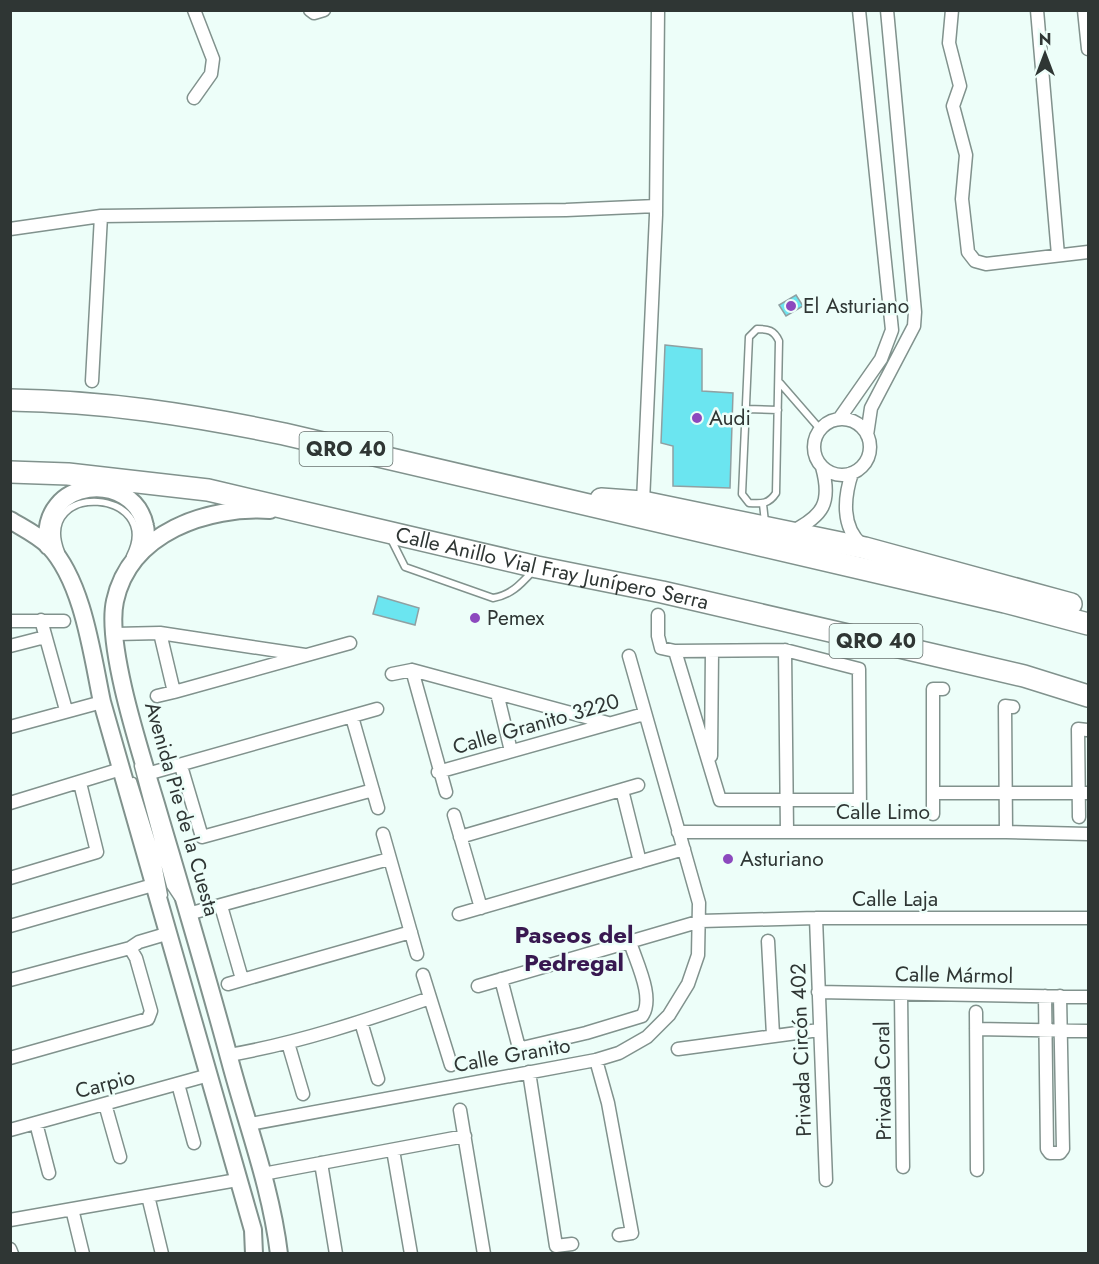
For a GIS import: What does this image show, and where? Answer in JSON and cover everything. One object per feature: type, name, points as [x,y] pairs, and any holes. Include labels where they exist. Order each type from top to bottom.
[{"type":"highway","name":"QRO 40","points":[[10,400],[101,404],[188,414],[284,434],[1005,602],[1089,624]]},
{"type":"highway","name":"Calle Anillo Vial Fray Junípero Serra","points":[[10,472],[68,474],[208,489],[537,567],[662,592],[1024,676],[1089,696]]},
{"type":"highway","points":[[534,494],[746,513],[768,528],[866,548],[999,582],[1089,610]]},
{"type":"main road","points":[[48,546],[46,529],[51,512],[60,501],[74,492],[110,489],[124,495],[137,508],[145,526],[144,549]]},
{"type":"main road","name":"Avenida Pie de la Cuesta","points":[[279,1254],[275,1222],[250,1124],[138,741],[119,663],[115,634],[115,601],[124,579],[144,549],[195,518],[218,512],[263,510],[310,513]]},
{"type":"main road","points":[[10,520],[48,546],[67,571],[87,633],[102,702],[166,934],[253,1230],[255,1254]]},
{"type":"street","points":[[194,10],[213,59],[211,74],[194,98]]},
{"type":"street","points":[[310,10],[314,13],[324,10]]},
{"type":"street","points":[[643,502],[656,206],[657,10]]},
{"type":"street","points":[[791,532],[819,513],[827,497],[822,467],[813,448],[820,429],[839,419],[881,359],[892,330],[859,10]]},
{"type":"street","points":[[867,435],[871,408],[908,339],[915,319],[887,10]]},
{"type":"street","points":[[952,10],[949,43],[960,86],[953,106],[966,155],[962,199],[968,252],[975,261],[986,264],[1089,252]]},
{"type":"street","points":[[1037,10],[1058,255]]},
{"type":"street","points":[[1084,10],[1089,49]]},
{"type":"street","points":[[10,229],[101,216],[566,210],[656,206]]},
{"type":"street","points":[[93,381],[101,216]]},
{"type":"street","points":[[822,467],[831,473],[852,473],[868,458],[870,446],[867,435],[860,426],[849,420],[839,419]]},
{"type":"street","points":[[852,473],[845,494],[847,519],[855,539],[866,548]]},
{"type":"street","points":[[658,615],[658,636],[662,648],[675,651],[785,650],[859,669],[860,806],[786,801],[720,801],[675,651]]},
{"type":"street","points":[[41,620],[66,710]]},
{"type":"street","points":[[10,621],[63,621]]},
{"type":"street","points":[[115,634],[160,633],[309,656]]},
{"type":"street","points":[[160,633],[174,692]]},
{"type":"street","points":[[10,646],[45,637]]},
{"type":"street","points":[[157,696],[350,643]]},
{"type":"street","points":[[785,650],[787,832]]},
{"type":"street","points":[[711,769],[712,651]]},
{"type":"street","name":"Calle Granito","points":[[250,1124],[596,1060],[619,1053],[647,1037],[669,1015],[688,984],[698,955],[701,921],[699,903],[629,656]]},
{"type":"street","points":[[392,674],[412,670],[608,723]]},
{"type":"street","points":[[412,670],[438,772],[446,792]]},
{"type":"street","points":[[933,814],[933,689],[943,689]]},
{"type":"street","points":[[497,693],[511,751]]},
{"type":"street","points":[[10,727],[102,702]]},
{"type":"street","points":[[1006,832],[1005,706],[1013,707]]},
{"type":"street","points":[[147,774],[377,709]]},
{"type":"street","name":"Calle Granito 3220","points":[[438,772],[644,714]]},
{"type":"street","points":[[352,717],[378,808]]},
{"type":"street","points":[[1079,817],[1084,793],[1078,729],[1087,730]]},
{"type":"street","points":[[181,766],[202,837],[373,790]]},
{"type":"street","points":[[10,803],[121,769]]},
{"type":"street","points":[[10,879],[97,852],[80,783]]},
{"type":"street","points":[[460,837],[638,785]]},
{"type":"street","points":[[622,790],[640,862]]},
{"type":"street","points":[[933,793],[1084,793]]},
{"type":"street","points":[[454,816],[482,908]]},
{"type":"street","name":"Calle Limo","points":[[678,832],[1089,834]]},
{"type":"street","points":[[383,834],[417,954]]},
{"type":"street","points":[[459,914],[684,849]]},
{"type":"street","points":[[188,914],[389,859]]},
{"type":"street","points":[[10,926],[153,885]]},
{"type":"street","points":[[221,906],[242,979]]},
{"type":"street","name":"Calle Laja","points":[[701,921],[816,918],[1089,918]]},
{"type":"street","name":"Privada Circón 402","points":[[816,918],[826,1180]]},
{"type":"street","points":[[478,986],[701,921]]},
{"type":"street","points":[[228,984],[411,932]]},
{"type":"street","points":[[10,980],[130,948],[139,942],[166,934]]},
{"type":"street","points":[[768,941],[773,1035]]},
{"type":"street","points":[[501,979],[518,1044],[522,1048],[586,1034],[642,1016],[646,1011],[646,994],[630,942]]},
{"type":"street","points":[[10,1058],[148,1019],[156,1013],[136,958],[130,948]]},
{"type":"street","points":[[423,975],[451,1065]]},
{"type":"street","name":"Calle Mármol","points":[[818,992],[1089,997]]},
{"type":"street","name":"Privada Coral","points":[[901,994],[903,1167]]},
{"type":"street","points":[[1044,996],[1047,1149],[1050,1153],[1060,1153],[1063,1149],[1060,996]]},
{"type":"street","points":[[229,1055],[288,1043],[361,1022],[430,998]]},
{"type":"street","points":[[976,1012],[977,1170]]},
{"type":"street","points":[[361,1022],[378,1079]]},
{"type":"street","points":[[976,1029],[1089,1031]]},
{"type":"street","points":[[678,1049],[819,1030]]},
{"type":"street","points":[[288,1043],[303,1094]]},
{"type":"street","points":[[596,1060],[608,1102],[632,1233],[619,1235]]},
{"type":"street","points":[[529,1072],[556,1246],[572,1244]]},
{"type":"street","name":"Carpio","points":[[10,1130],[209,1075]]},
{"type":"street","points":[[178,1084],[194,1143]]},
{"type":"street","points":[[105,1104],[120,1157]]},
{"type":"street","points":[[460,1110],[484,1254]]},
{"type":"street","points":[[36,1123],[49,1173]]},
{"type":"street","points":[[263,1174],[465,1136]]},
{"type":"street","points":[[393,1150],[411,1254]]},
{"type":"street","points":[[321,1162],[336,1254]]},
{"type":"street","points":[[10,1220],[237,1180]]},
{"type":"street","points":[[148,1196],[162,1254]]},
{"type":"street","points":[[72,1209],[83,1254]]},
{"type":"street","points":[[10,1249],[12,1254]]},
{"type":"lane","points":[[757,329],[768,329],[776,333],[779,341],[779,382],[776,493],[772,499],[746,513],[742,494],[749,337],[757,329]]},
{"type":"lane","points":[[779,382],[820,429]]},
{"type":"lane","points":[[746,409],[778,410]]},
{"type":"lane","points":[[67,571],[58,544],[58,532],[66,513],[81,502],[93,500],[106,501],[117,506],[129,518],[135,535],[131,554],[117,578],[115,601]]},
{"type":"lane","points":[[763,504],[762,517],[768,528]]},
{"type":"lane","points":[[387,531],[405,567],[492,598],[506,596],[515,590],[537,567]]},
{"type":"lane","points":[[138,741],[138,773],[170,886],[188,914]]},
{"type":"lane","points":[[116,752],[131,775],[157,858],[164,886],[166,934]]},
{"type":"building","name":"El Asturiano","points":[[796,295],[803,306],[786,316],[779,305]]},
{"type":"building","name":"Audi","points":[[665,345],[702,349],[702,391],[733,393],[730,488],[673,486],[673,446],[661,443]]},
{"type":"building","points":[[378,596],[419,608],[415,625],[373,614]]},
{"type":"place","name":"El Asturiano","points":[[791,306]]},
{"type":"place","name":"Audi","points":[[697,418]]},
{"type":"place","name":"Pemex","points":[[475,618]]},
{"type":"place","name":"Asturiano","points":[[728,859]]},
{"type":"district","name":"Paseos del Pedregal","points":[[574,948]]}]
